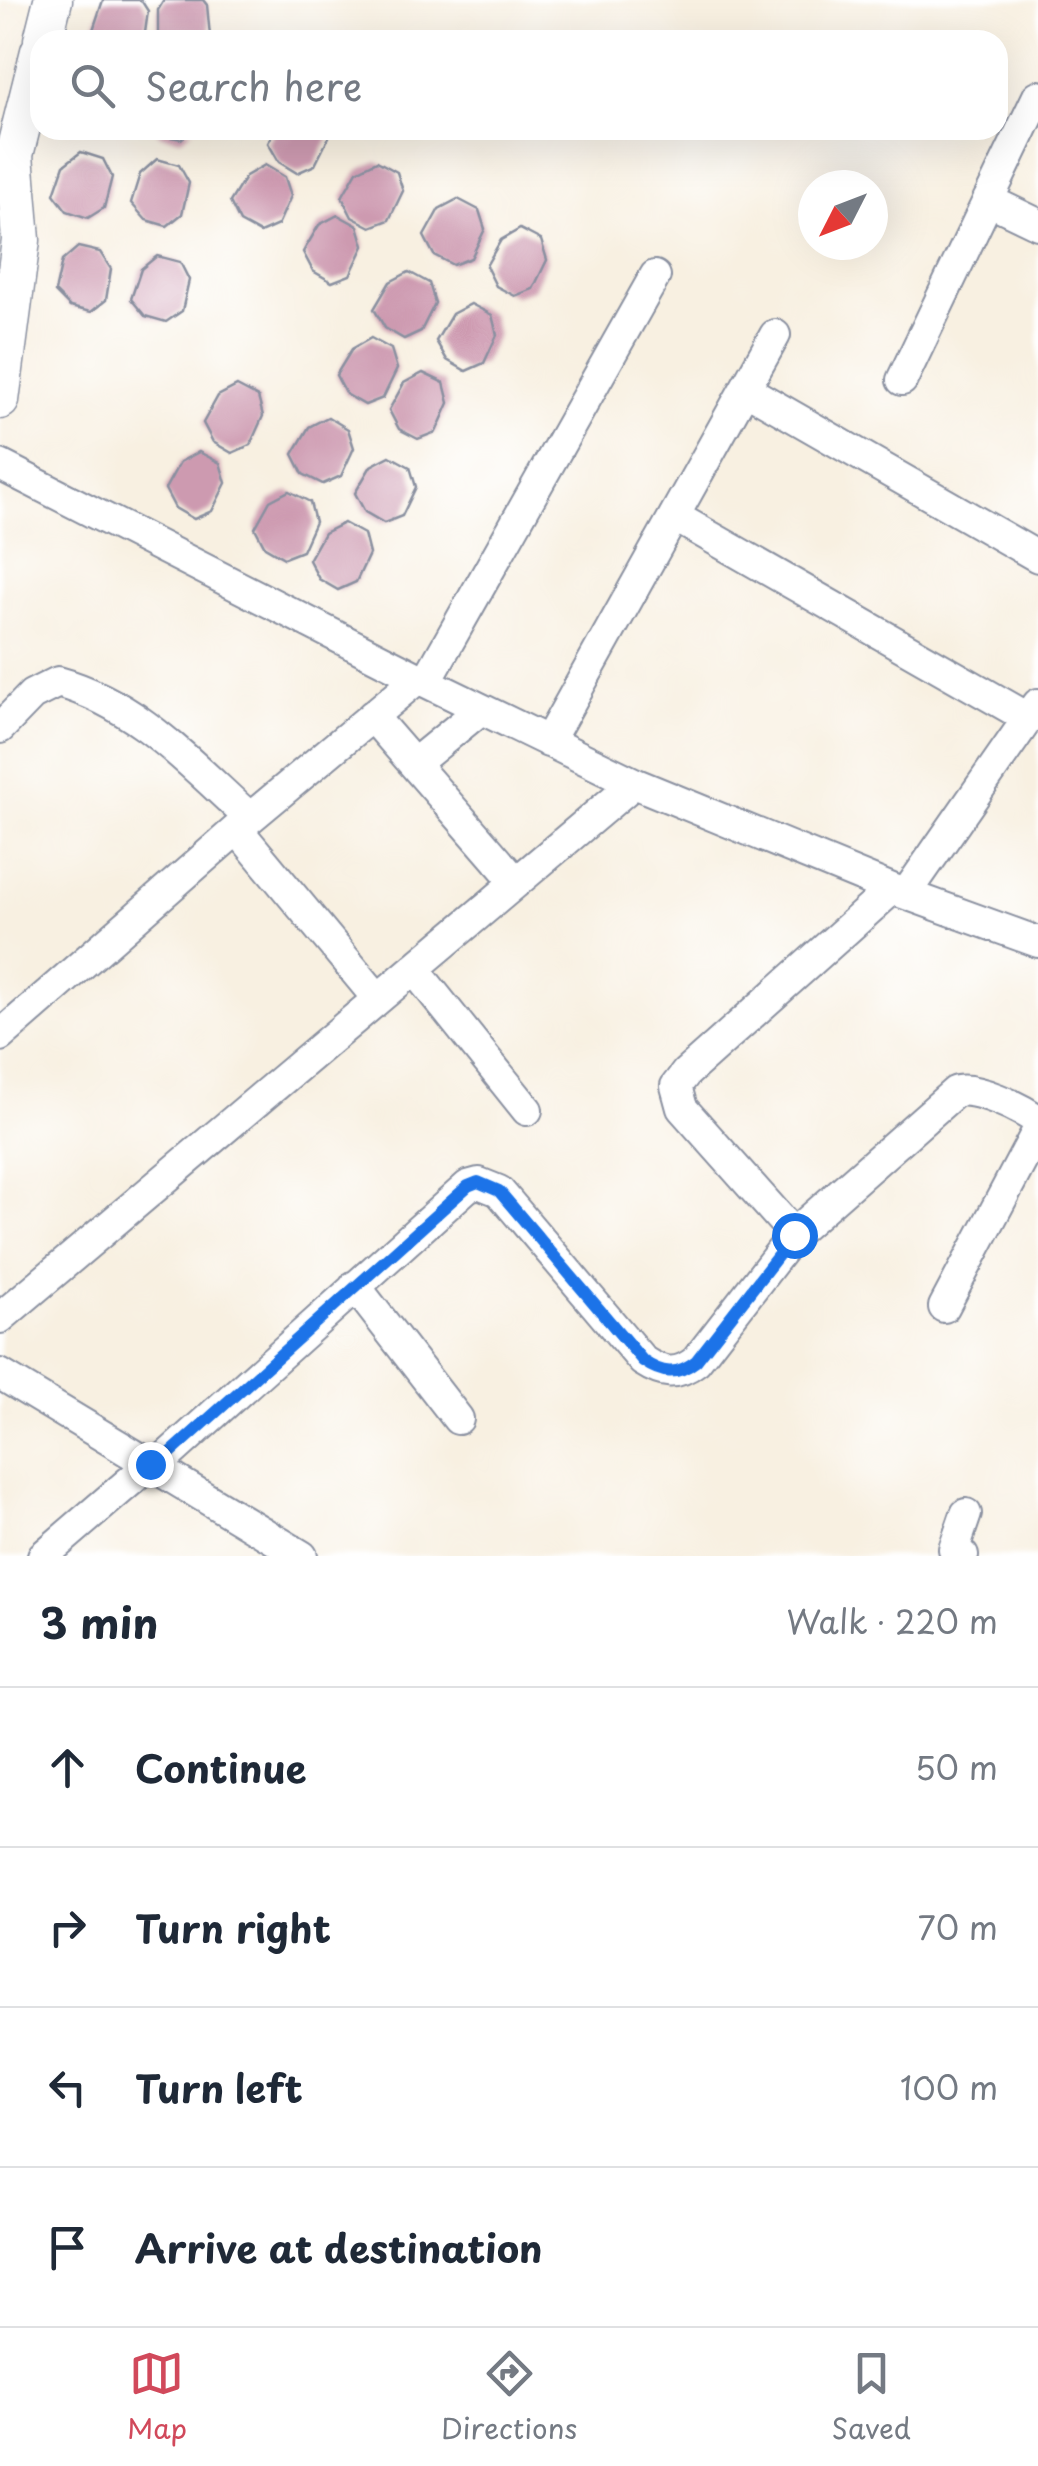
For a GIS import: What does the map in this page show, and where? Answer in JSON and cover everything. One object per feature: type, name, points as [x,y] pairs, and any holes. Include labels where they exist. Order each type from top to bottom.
[{"type":"street","points":[[46,30],[53,0]]},
{"type":"street","points":[[0,400],[21,240],[7,168],[30,86]]},
{"type":"street","points":[[902,380],[1038,96]]},
{"type":"street","points":[[988,200],[1038,224]]},
{"type":"street","points":[[0,1036],[243,824],[372,716],[422,680],[656,276]]},
{"type":"street","points":[[548,742],[775,336]]},
{"type":"street","points":[[745,389],[1038,557]]},
{"type":"street","points":[[0,465],[634,783],[899,891],[1034,934]]},
{"type":"street","points":[[674,516],[1033,711],[899,891],[686,1073],[676,1086],[682,1108],[794,1235]]},
{"type":"street","points":[[0,728],[32,695],[58,682],[90,691],[153,729],[243,824],[378,1000]]},
{"type":"street","points":[[414,764],[481,709]]},
{"type":"street","points":[[372,716],[516,882]]},
{"type":"street","points":[[0,1318],[634,783]]},
{"type":"street","points":[[414,969],[527,1110]]},
{"type":"street","points":[[43,1556],[153,1466],[468,1186],[478,1182],[490,1185],[643,1361],[655,1369],[675,1372],[696,1361],[794,1235],[960,1089],[973,1090],[1038,1121]]},
{"type":"street","points":[[944,1307],[1038,1130]]},
{"type":"street","points":[[355,1286],[458,1419]]},
{"type":"street","points":[[0,1374],[302,1556]]},
{"type":"street","points":[[962,1556],[954,1549],[966,1514]]},
{"type":"building","points":[[103,0],[141,0],[148,11],[145,30],[93,30]]},
{"type":"building","points":[[164,0],[203,0],[209,30],[158,30],[158,10]]},
{"type":"building","points":[[328,140],[315,165],[297,173],[279,162],[268,143]]},
{"type":"building","points":[[81,152],[103,159],[112,177],[104,208],[88,218],[67,211],[54,194],[64,165]]},
{"type":"building","points":[[157,159],[179,165],[189,183],[182,214],[167,226],[146,220],[131,203],[140,174]]},
{"type":"building","points":[[377,161],[397,172],[403,191],[389,220],[371,227],[352,217],[342,197],[357,171]]},
{"type":"building","points":[[265,165],[285,177],[291,196],[278,225],[260,233],[240,222],[230,202],[246,176]]},
{"type":"building","points":[[458,199],[479,210],[485,229],[471,258],[453,265],[434,255],[424,236],[439,209]]},
{"type":"building","points":[[338,215],[358,226],[364,246],[350,275],[332,282],[313,271],[303,252],[319,225]]},
{"type":"building","points":[[520,229],[541,240],[547,260],[533,289],[515,296],[496,286],[486,266],[501,240]]},
{"type":"building","points":[[78,247],[100,252],[111,269],[106,300],[91,312],[70,307],[55,292],[62,261]]},
{"type":"building","points":[[157,256],[180,262],[189,280],[182,311],[166,322],[145,316],[131,299],[141,269]]},
{"type":"building","points":[[409,272],[429,283],[435,303],[421,331],[404,339],[385,328],[374,309],[390,282]]},
{"type":"building","points":[[471,304],[492,315],[497,335],[484,363],[466,371],[447,360],[436,341],[452,314]]},
{"type":"building","points":[[371,338],[391,349],[397,369],[383,398],[365,405],[346,394],[336,375],[352,349]]},
{"type":"building","points":[[423,373],[444,383],[449,403],[436,432],[418,439],[399,429],[389,410],[404,383]]},
{"type":"building","points":[[237,386],[258,397],[263,416],[250,445],[232,453],[213,442],[203,423],[218,396]]},
{"type":"building","points":[[328,417],[348,429],[354,448],[341,476],[323,484],[303,474],[293,454],[309,427]]},
{"type":"building","points":[[199,452],[220,463],[226,483],[212,511],[194,519],[175,508],[165,489],[180,462]]},
{"type":"building","points":[[390,456],[410,467],[416,487],[402,516],[384,523],[365,512],[355,493],[371,466]]},
{"type":"building","points":[[289,491],[310,502],[315,522],[302,551],[284,558],[265,547],[255,528],[270,501]]},
{"type":"building","points":[[344,523],[364,534],[369,554],[356,582],[338,590],[319,579],[309,560],[324,533]]},
{"type":"route","points":[[150,1464],[155,1467],[460,1192],[478,1182],[499,1191],[643,1361],[666,1372],[686,1368],[696,1361],[794,1235]]}]
